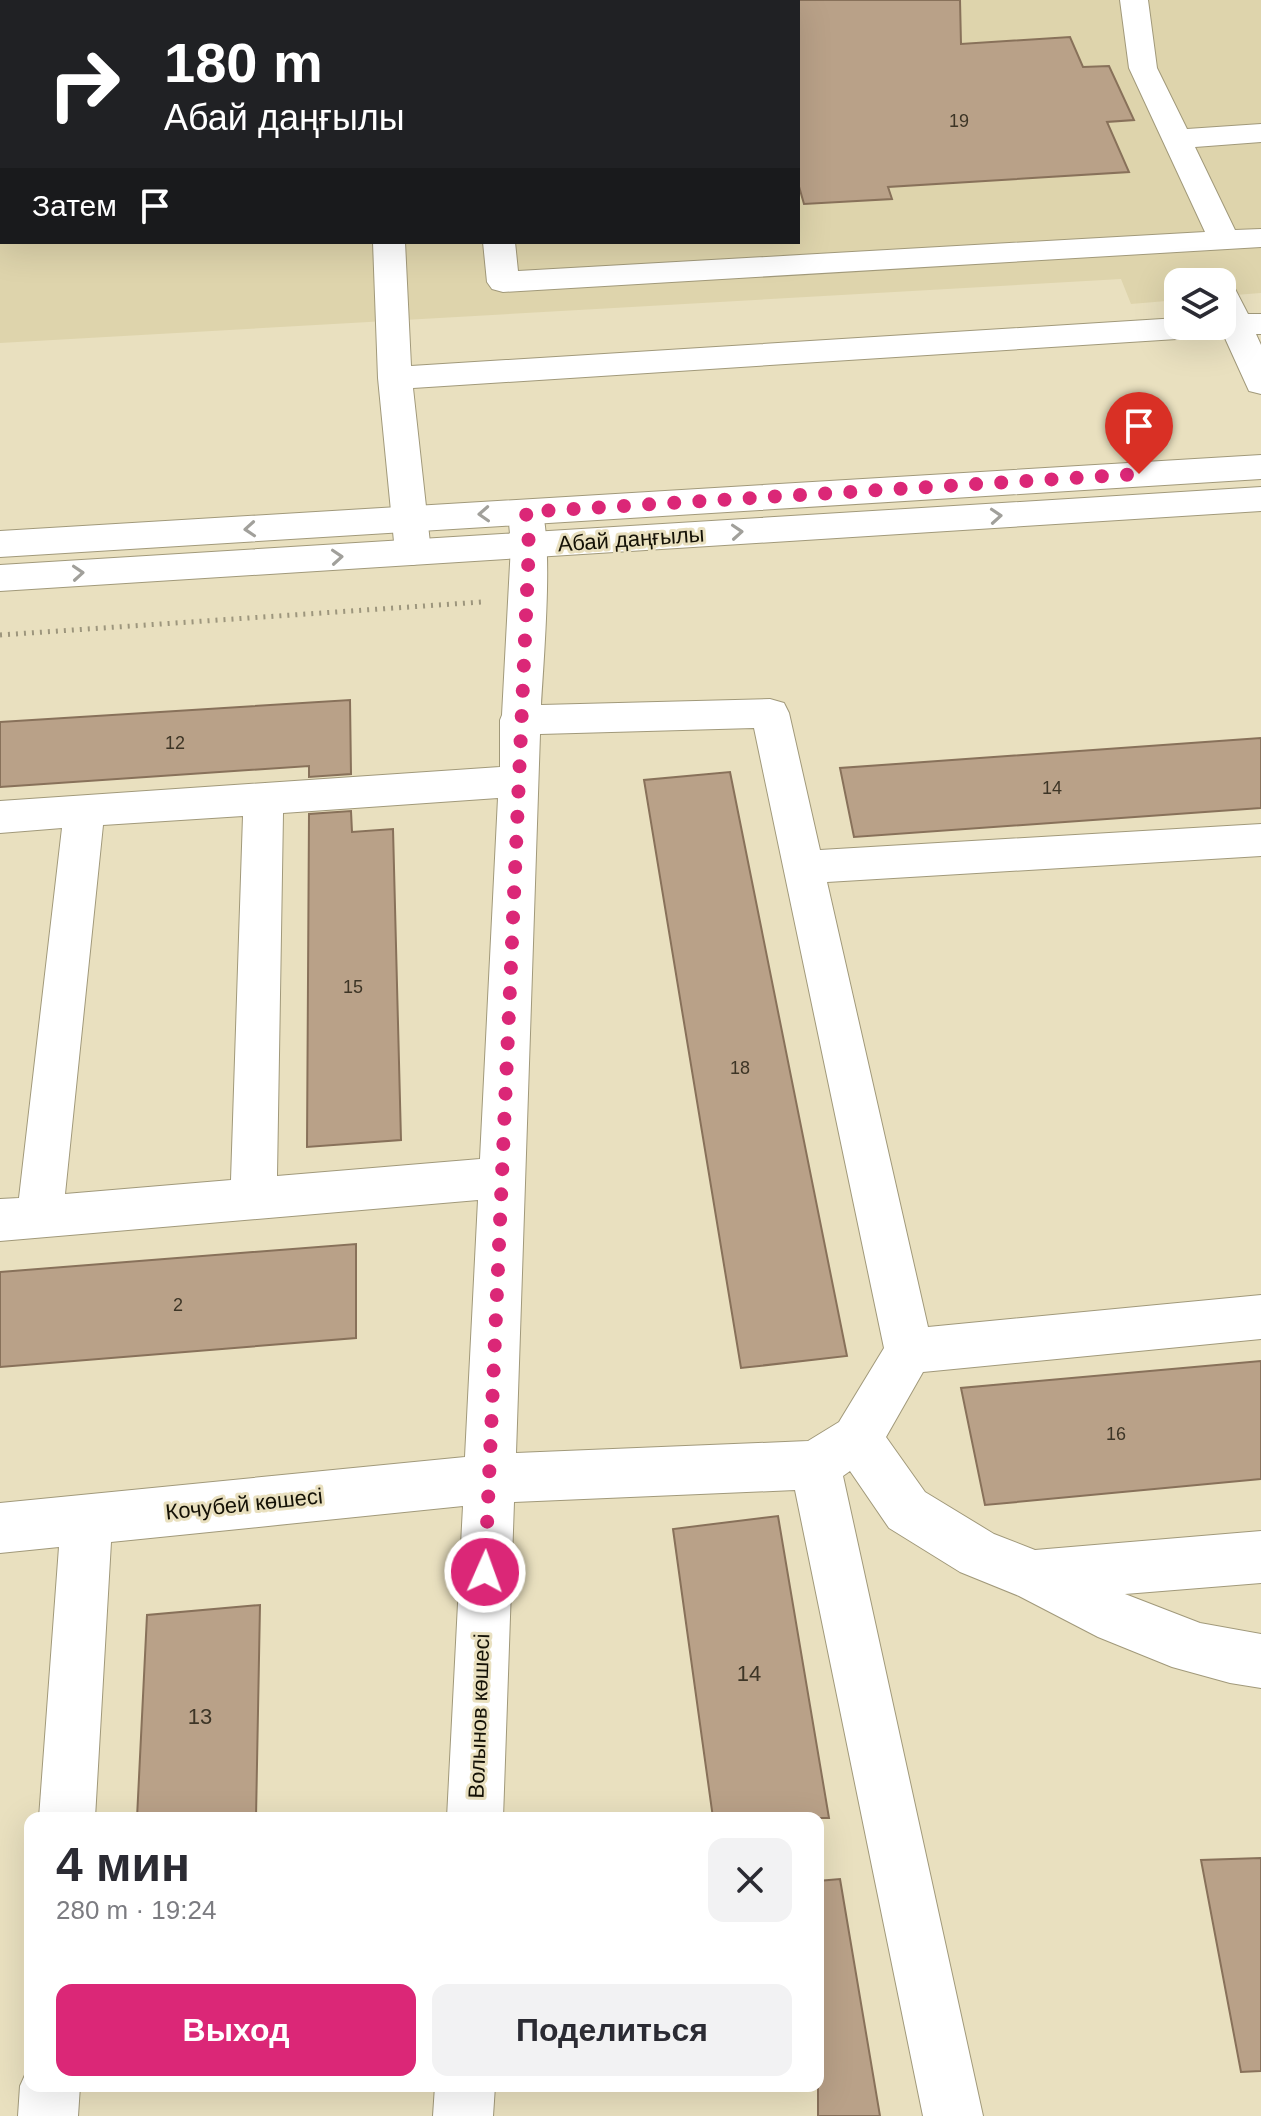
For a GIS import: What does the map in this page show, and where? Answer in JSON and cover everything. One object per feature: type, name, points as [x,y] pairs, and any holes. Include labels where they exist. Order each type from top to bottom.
[{"type":"main road","points":[[1134,0],[1143,68],[1177,139],[1213,241],[1216,268]]},
{"type":"main road","points":[[1177,139],[1261,133]]},
{"type":"main road","points":[[499,244],[503,282],[1261,238]]},
{"type":"main road","points":[[389,244],[395,378],[412,536]]},
{"type":"main road","points":[[1236,309],[1249,325],[1261,383]]},
{"type":"main road","points":[[395,378],[1249,325]]},
{"type":"main road","name":"Абай даңғылы","points":[[528,529],[1261,467]]},
{"type":"main road","name":"Абай даңғылы","points":[[0,544],[412,536],[1261,499]]},
{"type":"main road","name":"Волынов көшесі","points":[[475,1812],[528,529]]},
{"type":"main road","name":"Абай даңғылы","points":[[0,578],[412,536]]},
{"type":"main road","points":[[519,720],[770,713],[909,1351],[857,1439],[815,1465],[953,2116]]},
{"type":"main road","points":[[0,817],[517,781]]},
{"type":"main road","points":[[254,1199],[263,799]]},
{"type":"main road","points":[[84,811],[20,1218],[501,1178]]},
{"type":"main road","points":[[805,867],[1261,840]]},
{"type":"main road","points":[[909,1351],[1261,1317]]},
{"type":"main road","points":[[857,1439],[907,1510],[978,1554],[1035,1576],[1129,1626],[1220,1656],[1261,1661]]},
{"type":"main road","name":"Кочубей көшесі","points":[[0,1528],[488,1479],[815,1465]]},
{"type":"main road","points":[[67,1812],[87,1520]]},
{"type":"main road","points":[[1035,1576],[1261,1557]]},
{"type":"main road","points":[[48,2116],[50,2092]]},
{"type":"main road","points":[[463,2116],[465,2092]]},
{"type":"path","points":[[0,635],[526,599]]},
{"type":"shaded area","points":[[800,0],[1261,0],[1261,293],[1236,295],[1236,268],[1164,268],[1164,301],[1131,304],[1121,279],[0,343],[0,244],[800,244]]},
{"type":"building","points":[[800,0],[960,0],[961,44],[1070,37],[1083,67],[1109,66],[1134,120],[1107,122],[1129,172],[888,187],[892,199],[804,204],[800,190]]},
{"type":"building","points":[[350,700],[351,774],[309,777],[309,766],[0,787],[0,722]]},
{"type":"building","points":[[1261,738],[1261,808],[854,837],[840,768]]},
{"type":"building","points":[[730,772],[847,1356],[741,1368],[644,780]]},
{"type":"building","points":[[351,811],[352,832],[393,829],[401,1140],[307,1147],[309,814]]},
{"type":"building","points":[[356,1244],[356,1338],[0,1367],[0,1272]]},
{"type":"building","points":[[1261,1361],[1261,1479],[985,1505],[961,1388]]},
{"type":"building","points":[[778,1516],[829,1818],[824,1818],[824,1812],[712,1812],[673,1529]]},
{"type":"building","points":[[260,1605],[256,1812],[137,1812],[147,1615]]},
{"type":"building","points":[[1261,1858],[1261,2071],[1241,2072],[1201,1860]]},
{"type":"building","points":[[840,1879],[880,2116],[818,2116],[818,2092],[824,2092],[824,1880]]},
{"type":"route","points":[[485,1572],[519,720],[529,545],[526,512],[1139,474]]}]
